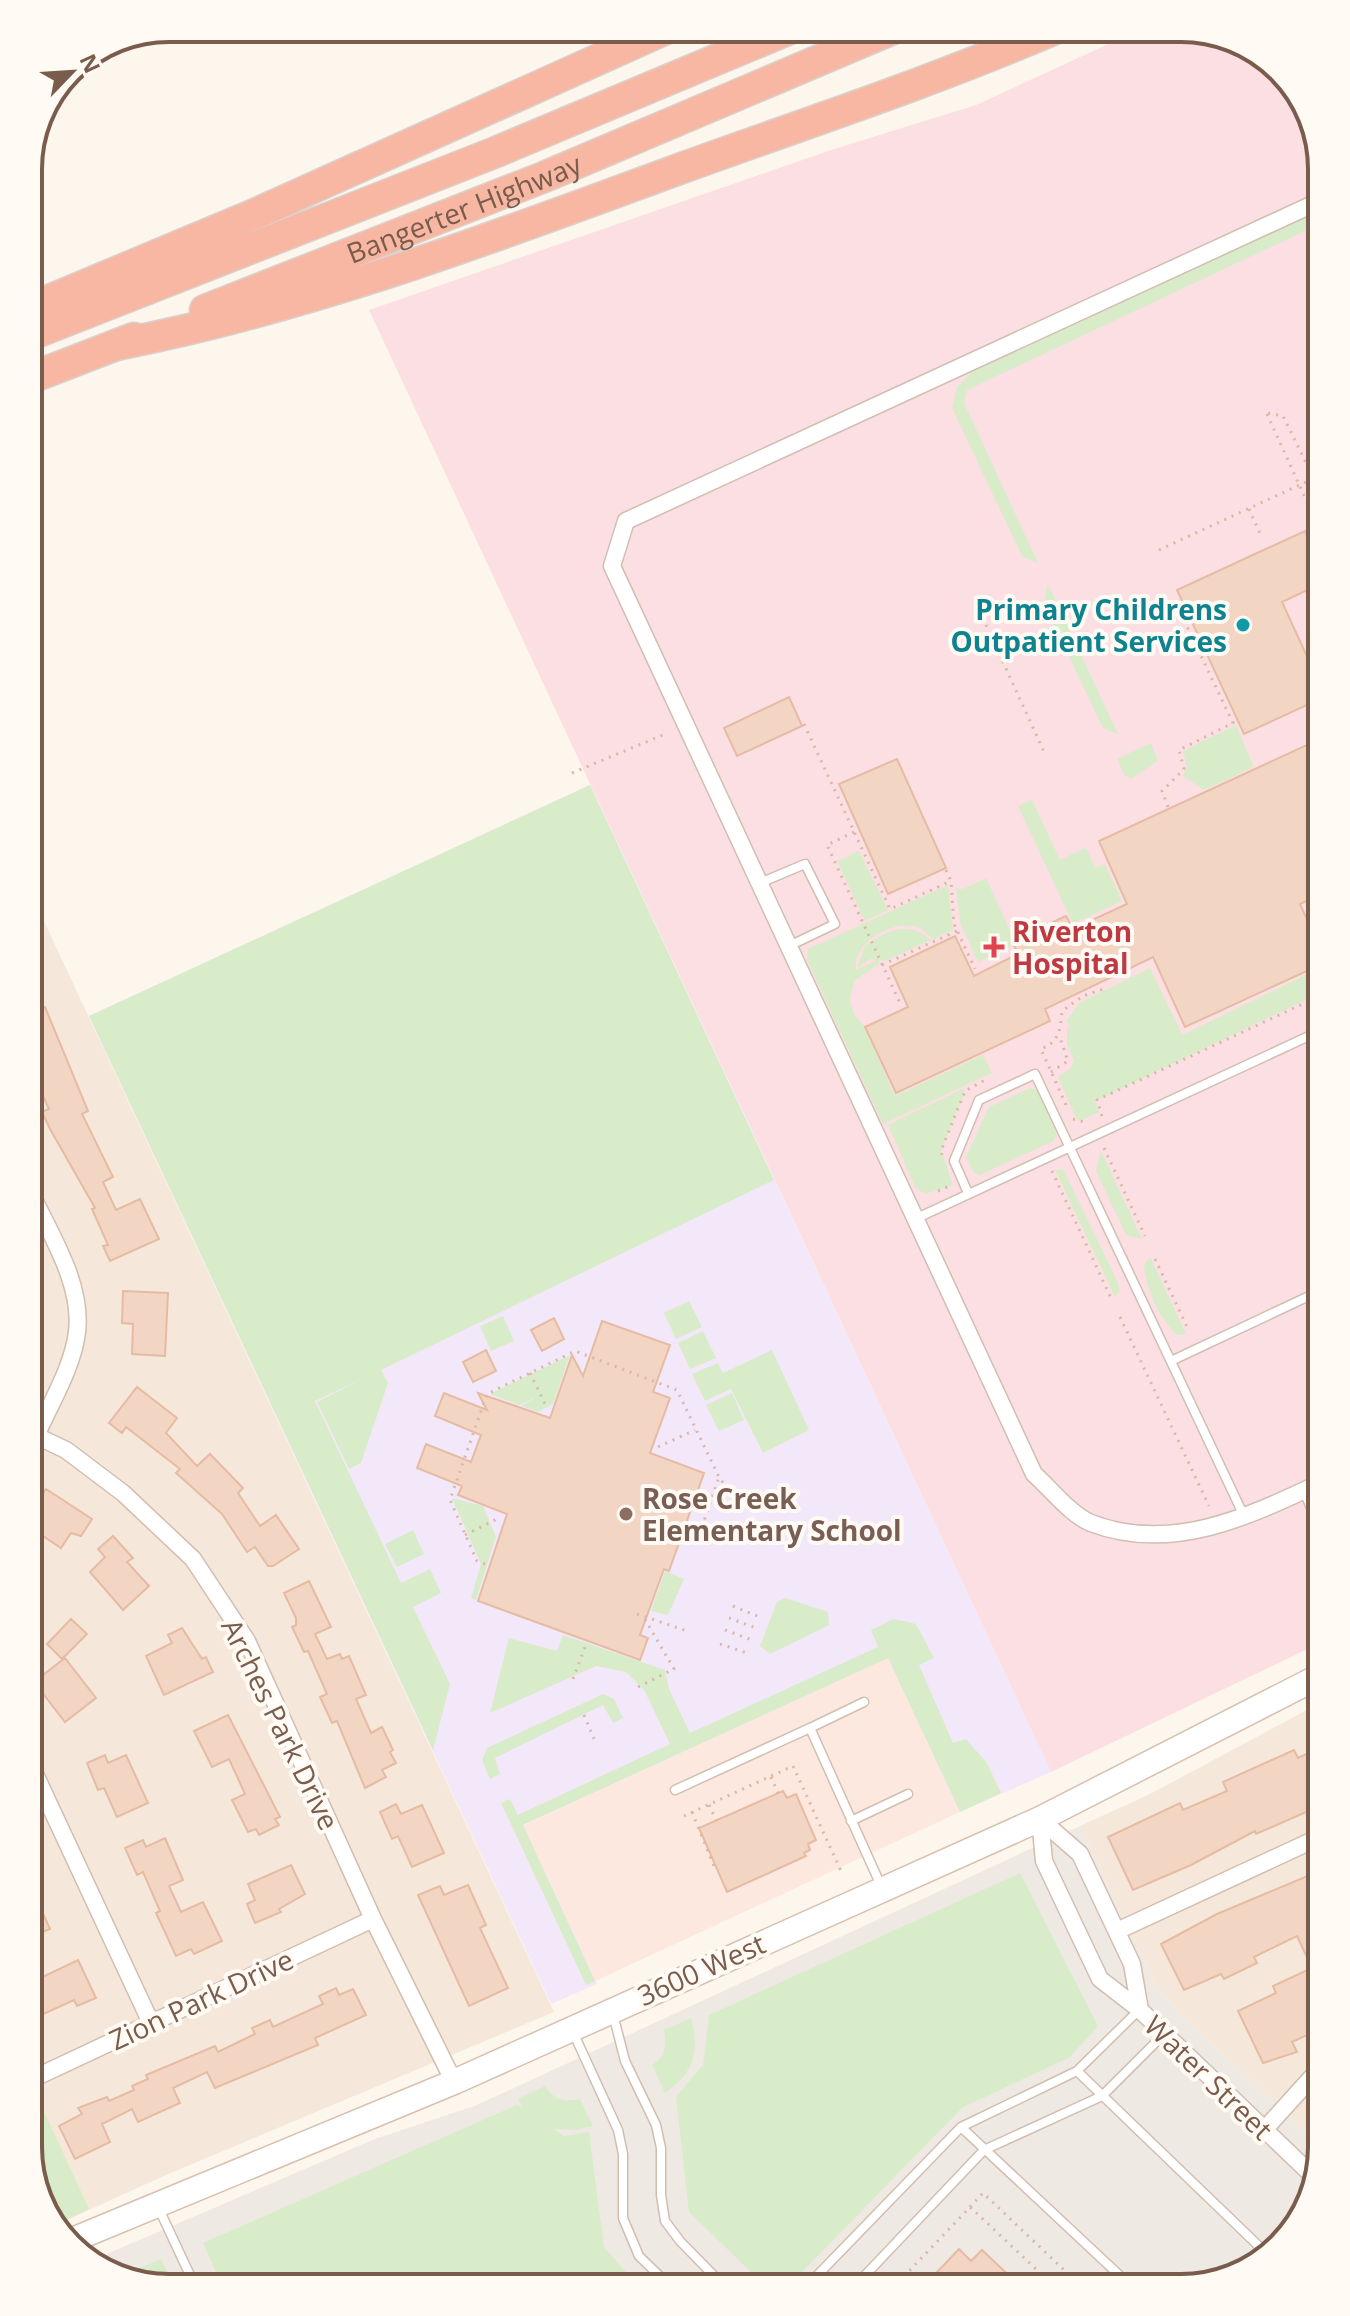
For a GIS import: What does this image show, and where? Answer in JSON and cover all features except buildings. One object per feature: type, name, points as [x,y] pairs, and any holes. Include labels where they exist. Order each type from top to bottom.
[{"type":"highway","points":[[42,303],[240,220],[637,42]]},
{"type":"highway","name":"Bangerter Highway","points":[[42,330],[523,141],[759,42]]},
{"type":"highway","name":"Bangerter Highway","points":[[42,374],[556,172],[862,42]]},
{"type":"highway","points":[[116,345],[251,315],[457,250],[901,91],[1022,42]]},
{"type":"main road","name":"3600 West","points":[[79,2237],[454,2082],[1040,1819],[1308,1682]]},
{"type":"street","points":[[1308,206],[626,521],[612,566],[1034,1474],[1089,1522],[1160,1537],[1245,1518],[1308,1488]]},
{"type":"street","points":[[42,1218],[72,1283],[77,1307],[77,1333],[69,1361],[42,1414]]},
{"type":"street","name":"Arches Park Drive","points":[[42,1439],[66,1450],[123,1493],[193,1559],[247,1641],[373,1919],[454,2082]]},
{"type":"street","points":[[42,1789],[151,2023]]},
{"type":"street","name":"Water Street","points":[[1040,1819],[1080,1854],[1132,1964],[1140,2010]]},
{"type":"street","name":"Water Street","points":[[1040,1819],[1044,1861],[1100,1979],[1140,2010],[1306,2169]]},
{"type":"street","points":[[1117,1931],[1308,1842]]},
{"type":"street","name":"Zion Park Drive","points":[[42,2074],[373,1919]]},
{"type":"street","points":[[1264,2130],[1308,2081]]},
{"type":"lane","points":[[759,883],[805,864],[835,924],[788,946]]},
{"type":"lane","points":[[915,1219],[1308,1036]]},
{"type":"lane","points":[[968,1193],[954,1161],[979,1100],[1035,1074],[1245,1518]]},
{"type":"lane","points":[[1171,1361],[1308,1297]]},
{"type":"lane","points":[[675,1790],[864,1702]]},
{"type":"lane","points":[[810,1728],[882,1889]]},
{"type":"lane","points":[[851,1821],[908,1794]]},
{"type":"lane","points":[[611,2009],[625,2061],[656,2125],[661,2148],[661,2195],[665,2221],[712,2274]]},
{"type":"lane","points":[[817,2274],[961,2127],[1077,2071],[1140,2010]]},
{"type":"lane","points":[[571,2028],[618,2130],[623,2154],[623,2218],[639,2256],[658,2274]]},
{"type":"lane","points":[[866,2274],[984,2150],[1102,2096],[1163,2035]]},
{"type":"lane","points":[[1077,2071],[1260,2247]]},
{"type":"lane","points":[[961,2127],[1118,2274]]},
{"type":"lane","points":[[156,2203],[189,2274]]},
{"type":"path","points":[[1308,467],[1283,416],[1267,413],[1308,504]]},
{"type":"path","points":[[1159,550],[1300,486],[1308,474]]},
{"type":"path","points":[[1249,509],[1261,536]]},
{"type":"path","points":[[976,603],[1045,754]]},
{"type":"path","points":[[1168,807],[1162,791],[1184,769],[1179,750],[1233,723],[1183,618]]},
{"type":"path","points":[[804,724],[890,909],[951,881]]},
{"type":"path","points":[[572,773],[665,734]]},
{"type":"path","points":[[854,832],[827,845],[900,1003]]},
{"type":"path","points":[[946,870],[951,881],[957,931],[975,969]]},
{"type":"path","points":[[882,965],[957,931]]},
{"type":"path","points":[[1051,1072],[1068,1061],[1059,1035],[1062,1011],[1083,996],[1103,989]]},
{"type":"path","points":[[1059,1035],[1053,1044],[1041,1049],[1073,1120],[1086,1124],[1103,1115],[1097,1100],[1308,1002]]},
{"type":"path","points":[[1104,1148],[1145,1236]]},
{"type":"path","points":[[1052,1170],[1111,1298]]},
{"type":"path","points":[[1155,1259],[1189,1331]]},
{"type":"path","points":[[1120,1317],[1209,1506]]},
{"type":"path","points":[[485,1564],[477,1561],[450,1500],[487,1394],[575,1351],[677,1390],[719,1477],[733,1497]]},
{"type":"path","points":[[530,1373],[547,1408]]},
{"type":"path","points":[[658,1447],[695,1430]]},
{"type":"path","points":[[702,1527],[719,1477]]},
{"type":"path","points":[[465,1535],[499,1518]]},
{"type":"path","points":[[694,1524],[723,1536]]},
{"type":"path","points":[[733,1606],[760,1617]]},
{"type":"path","points":[[637,1614],[687,1631]]},
{"type":"path","points":[[638,1687],[674,1669],[643,1616]]},
{"type":"path","points":[[729,1618],[756,1628]]},
{"type":"path","points":[[725,1630],[752,1640]]},
{"type":"path","points":[[573,1679],[587,1642]]},
{"type":"path","points":[[720,1644],[747,1653]]},
{"type":"path","points":[[584,1715],[595,1741]]},
{"type":"path","points":[[684,1816],[793,1766],[841,1871]]},
{"type":"path","points":[[771,1777],[778,1793]]},
{"type":"path","points":[[709,1805],[716,1820]]},
{"type":"path","points":[[692,1812],[716,1871]]},
{"type":"path","points":[[906,2274],[983,2193],[1068,2274]]},
{"type":"path","points":[[970,2207],[1041,2274]]},
{"type":"shaded area","name":"Riverton Hospital","points":[[1113,42],[1206,44],[1252,63],[1277,85],[1301,128],[1308,169],[1308,1649],[1051,1772],[369,310],[831,150],[976,105]]},
{"type":"shaded area","name":"Rose Creek Elementary School","points":[[590,785],[1051,1772],[960,1812],[888,1658],[523,1825],[597,1984],[551,2004],[89,1016]]},
{"type":"shaded area","points":[[42,917],[554,2012],[166,2175],[65,2221],[44,2172]]},
{"type":"shaded area","points":[[888,1657],[960,1812],[595,1981],[522,1826]]},
{"type":"shaded area","points":[[1308,1709],[1308,2135],[1181,2015],[1156,1986],[1080,1826],[1150,1794]]},
{"type":"shaded area","points":[[1080,1826],[1156,1986],[1181,2015],[1308,2135],[1307,2164],[1304,2180],[1287,2218],[1265,2243],[1237,2261],[1198,2273],[160,2274],[128,2267],[103,2256],[375,2139],[477,2105]]},
{"type":"green space","points":[[1308,215],[1308,230],[967,390],[964,403],[1038,563],[1022,556],[952,408],[957,387],[972,372]]},
{"type":"green space","points":[[1048,584],[1118,734],[1103,728],[1044,604]]},
{"type":"green space","points":[[1236,725],[1254,767],[1204,790],[1183,776],[1187,767],[1183,751]]},
{"type":"green space","points":[[1151,743],[1158,761],[1132,778],[1125,776],[1117,759]]},
{"type":"green space","points":[[590,785],[774,1180],[381,1370],[388,1383],[361,1463],[349,1469],[317,1402],[364,1378],[315,1401],[401,1583],[430,1569],[441,1593],[413,1607],[450,1684],[433,1750],[89,1016]]},
{"type":"green space","points":[[1032,800],[1060,860],[1086,848],[1095,868],[1105,864],[1122,901],[1073,924],[1018,806]]},
{"type":"green space","points":[[859,851],[888,910],[865,921],[837,861]]},
{"type":"green space","points":[[986,878],[1016,944],[978,962],[960,923],[956,888],[963,889]]},
{"type":"green space","points":[[948,885],[953,930],[933,939],[920,928],[908,925],[876,935],[868,942],[861,950],[856,970],[877,960],[870,959],[857,968],[865,946],[890,932],[914,930],[931,940],[885,961],[878,959],[879,964],[854,981],[850,1000],[895,1096],[983,1055],[992,1073],[883,1124],[807,960],[808,949]]},
{"type":"green space","points":[[1150,968],[1182,1035],[1308,974],[1308,999],[1097,1100],[1093,1096],[1099,1112],[1080,1121],[1076,1118],[1058,1077],[1071,1068],[1074,1061],[1067,1045],[1067,1026],[1072,1032],[1067,1021],[1079,1003]]},
{"type":"green space","points":[[1030,1088],[1037,1090],[1057,1135],[1053,1141],[980,1175],[974,1173],[966,1157],[989,1107]]},
{"type":"green space","points":[[962,1089],[965,1091],[941,1151],[953,1185],[925,1194],[915,1187],[888,1125]]},
{"type":"green space","points":[[1101,1151],[1142,1239],[1126,1235],[1096,1171]]},
{"type":"green space","points":[[1063,1169],[1118,1283],[1119,1292],[1115,1297],[1055,1170]]},
{"type":"green space","points":[[1150,1257],[1186,1334],[1177,1335],[1154,1303],[1144,1265]]},
{"type":"green space","points":[[689,1301],[702,1327],[676,1339],[664,1313]]},
{"type":"green space","points":[[503,1316],[514,1341],[491,1351],[480,1326]]},
{"type":"green space","points":[[703,1331],[716,1358],[690,1369],[678,1343]]},
{"type":"green space","points":[[772,1350],[809,1430],[763,1453],[731,1389],[705,1401],[692,1374],[718,1363],[723,1373]]},
{"type":"green space","points":[[570,1355],[553,1404],[538,1412],[521,1406],[537,1397],[519,1405],[490,1394]]},
{"type":"green space","points":[[732,1393],[744,1420],[719,1431],[706,1405]]},
{"type":"green space","points":[[452,1498],[483,1506],[496,1537],[476,1600],[471,1598],[481,1564]]},
{"type":"green space","points":[[413,1530],[424,1554],[397,1567],[385,1544]]},
{"type":"green space","points":[[665,1571],[684,1579],[668,1615],[651,1611]]},
{"type":"green space","points":[[785,1598],[828,1612],[829,1625],[770,1654],[760,1646],[777,1602]]},
{"type":"green space","points":[[894,1619],[916,1624],[934,1658],[919,1665],[953,1743],[966,1739],[987,1763],[1001,1793],[960,1812],[888,1658],[523,1825],[595,1981],[586,1985],[501,1803],[510,1799],[518,1815],[670,1744],[644,1690],[626,1672],[596,1666],[490,1713],[509,1638],[557,1651],[563,1635],[665,1670],[669,1689],[690,1733],[878,1647],[871,1630]]},
{"type":"green space","points":[[603,1694],[614,1699],[623,1718],[613,1723],[603,1705],[495,1758],[500,1774],[490,1779],[482,1760],[487,1748]]},
{"type":"green space","points":[[1020,1873],[1098,2026],[1070,2057],[962,2108],[800,2274],[753,2274],[689,2212],[676,2097],[703,2065],[709,2015]]},
{"type":"green space","points":[[691,2018],[695,2041],[692,2060],[683,2078],[665,2093],[652,2065],[664,2050],[664,2030]]},
{"type":"green space","points":[[545,2086],[560,2099],[580,2099],[593,2126],[577,2130],[554,2129],[564,2136],[589,2132],[604,2247],[628,2274],[217,2274],[203,2243],[517,2105],[523,2108],[518,2099]]},
{"type":"green space","points":[[42,2107],[89,2209],[65,2221],[55,2203],[44,2172]]},
{"type":"green space","points":[[161,2259],[168,2274],[144,2272],[136,2270]]},
{"type":"place","name":"Primary Childrens Outpatient Services","points":[[1243,625]]},
{"type":"place","name":"Riverton Hospital","points":[[994,947]]},
{"type":"place","name":"Rose Creek Elementary School","points":[[626,1514]]}]
